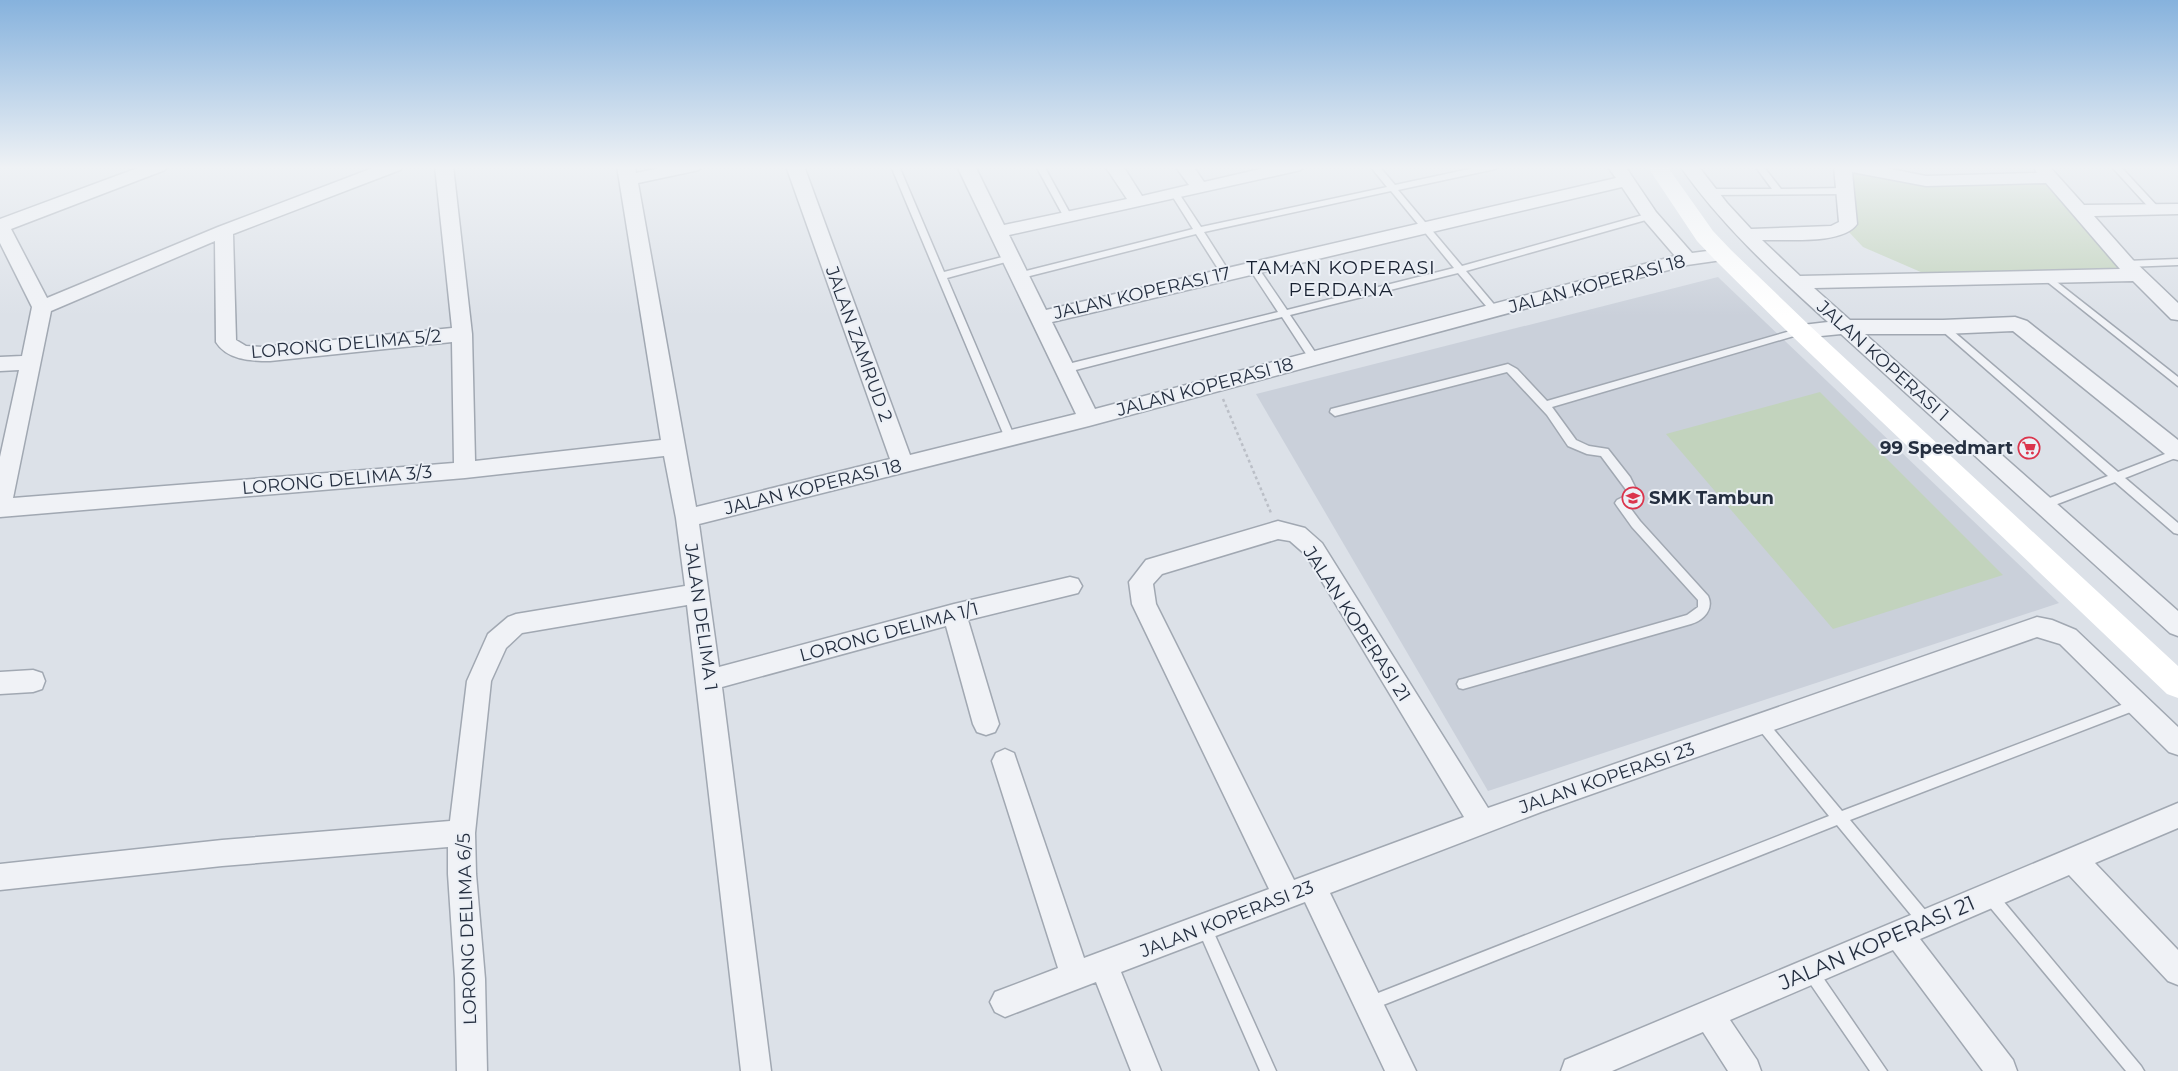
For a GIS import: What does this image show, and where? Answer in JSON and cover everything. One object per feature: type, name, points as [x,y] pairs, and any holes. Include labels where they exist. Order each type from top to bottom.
[{"type":"street","points":[[0,508],[42,307],[1,226],[27,216]]},
{"type":"street","points":[[42,307],[263,216]]},
{"type":"street","points":[[449,216],[462,334],[466,470]]},
{"type":"street","name":"JALAN DELIMA 1","points":[[634,216],[673,447],[688,518],[756,1071]]},
{"type":"street","name":"JALAN ZAMRUD 2","points":[[813,216],[903,465]]},
{"type":"street","points":[[990,216],[1089,418]]},
{"type":"street","points":[[998,232],[1073,216]]},
{"type":"street","name":"JALAN KOPERASI 17","points":[[1039,318],[1225,273],[1427,228],[1469,216]]},
{"type":"street","points":[[1650,216],[1687,259]]},
{"type":"street","points":[[1691,216],[1705,236],[1722,255],[2178,685]]},
{"type":"street","name":"JALAN KOPERASI 1","points":[[1729,216],[1796,282],[2178,626]]},
{"type":"street","points":[[1745,234],[1835,232],[1848,224],[1847,216]]},
{"type":"street","points":[[2084,216],[2132,269],[2178,314]]},
{"type":"street","name":"LORONG DELIMA 5/2","points":[[224,231],[226,342],[232,349],[241,353],[270,354],[462,334]]},
{"type":"street","name":"JALAN KOPERASI 18","points":[[688,518],[1089,418],[1687,259],[1722,255]]},
{"type":"street","points":[[1796,282],[2048,278],[2132,269]]},
{"type":"street","points":[[1801,331],[1845,326],[1943,327],[2009,323],[2020,326],[2178,453]]},
{"type":"street","points":[[0,364],[30,363]]},
{"type":"street","name":"LORONG DELIMA 3/3","points":[[0,508],[466,470],[673,447]]},
{"type":"street","points":[[1278,530],[1154,567],[1141,582],[1144,604],[1299,891],[1368,1004],[1401,1071]]},
{"type":"street","name":"JALAN KOPERASI 21","points":[[1278,530],[1297,534],[1314,549],[1482,822]]},
{"type":"street","name":"LORONG DELIMA 1/1","points":[[709,680],[954,614],[1070,586]]},
{"type":"street","name":"LORONG DELIMA 6/5","points":[[472,1071],[470,979],[462,874],[462,833],[479,682],[490,652],[496,641],[516,624],[696,594]]},
{"type":"street","points":[[954,614],[986,724]]},
{"type":"street","name":"JALAN KOPERASI 23","points":[[1005,1002],[1482,822],[2037,627],[2052,630],[2068,637],[2178,744]]},
{"type":"street","points":[[0,683],[33,681]]},
{"type":"street","points":[[1005,761],[1075,976]]},
{"type":"street","name":"JALAN KOPERASI 21","points":[[1576,1071],[2178,815]]},
{"type":"street","points":[[0,877],[222,853],[462,833]]},
{"type":"street","points":[[2074,860],[2178,971]]},
{"type":"street","points":[[1899,935],[2002,1071]]},
{"type":"street","points":[[1104,965],[1146,1071]]},
{"type":"street","points":[[1710,1015],[1746,1071]]},
{"type":"lane","points":[[916,216],[1010,438]]},
{"type":"lane","points":[[1188,216],[1225,273]]},
{"type":"lane","points":[[941,276],[1014,267],[1268,216]]},
{"type":"lane","points":[[1417,216],[1495,311]]},
{"type":"lane","points":[[1064,369],[1461,269],[1650,216]]},
{"type":"lane","points":[[2132,269],[2178,262]]},
{"type":"lane","points":[[1254,268],[1314,358]]},
{"type":"lane","points":[[2048,278],[2178,382]]},
{"type":"lane","points":[[1943,327],[2178,530]]},
{"type":"lane","points":[[1545,406],[1801,331]]},
{"type":"lane","points":[[1335,412],[1508,368],[1520,377],[1545,406],[1572,443],[1587,450],[1604,452],[1626,480],[1632,491],[1630,499],[1621,503],[1636,524],[1704,599],[1704,608],[1691,618],[1463,684]]},
{"type":"lane","points":[[2043,505],[2118,478],[2178,453]]},
{"type":"lane","points":[[1368,1004],[1839,818],[2137,704]]},
{"type":"lane","points":[[1762,723],[1926,922]]},
{"type":"lane","points":[[1989,895],[2136,1071]]},
{"type":"lane","points":[[1204,927],[1268,1071]]},
{"type":"lane","points":[[1810,972],[1880,1071]]},
{"type":"path","points":[[1216,383],[1278,530]]},
{"type":"shaded area","name":"SMK Tambun","points":[[1718,277],[2059,603],[1488,791],[1256,394]]},
{"type":"green space","points":[[1847,216],[2079,216],[2128,272],[1930,276],[1863,247],[1847,230]]},
{"type":"green space","points":[[1820,392],[2003,575],[1833,629],[1666,434]]},
{"type":"place","name":"99 Speedmart","points":[[2029,448]]},
{"type":"place","name":"SMK Tambun","points":[[1633,498]]},
{"type":"district","name":"TAMAN KOPERASI PERDANA","points":[[1341,278]]}]
